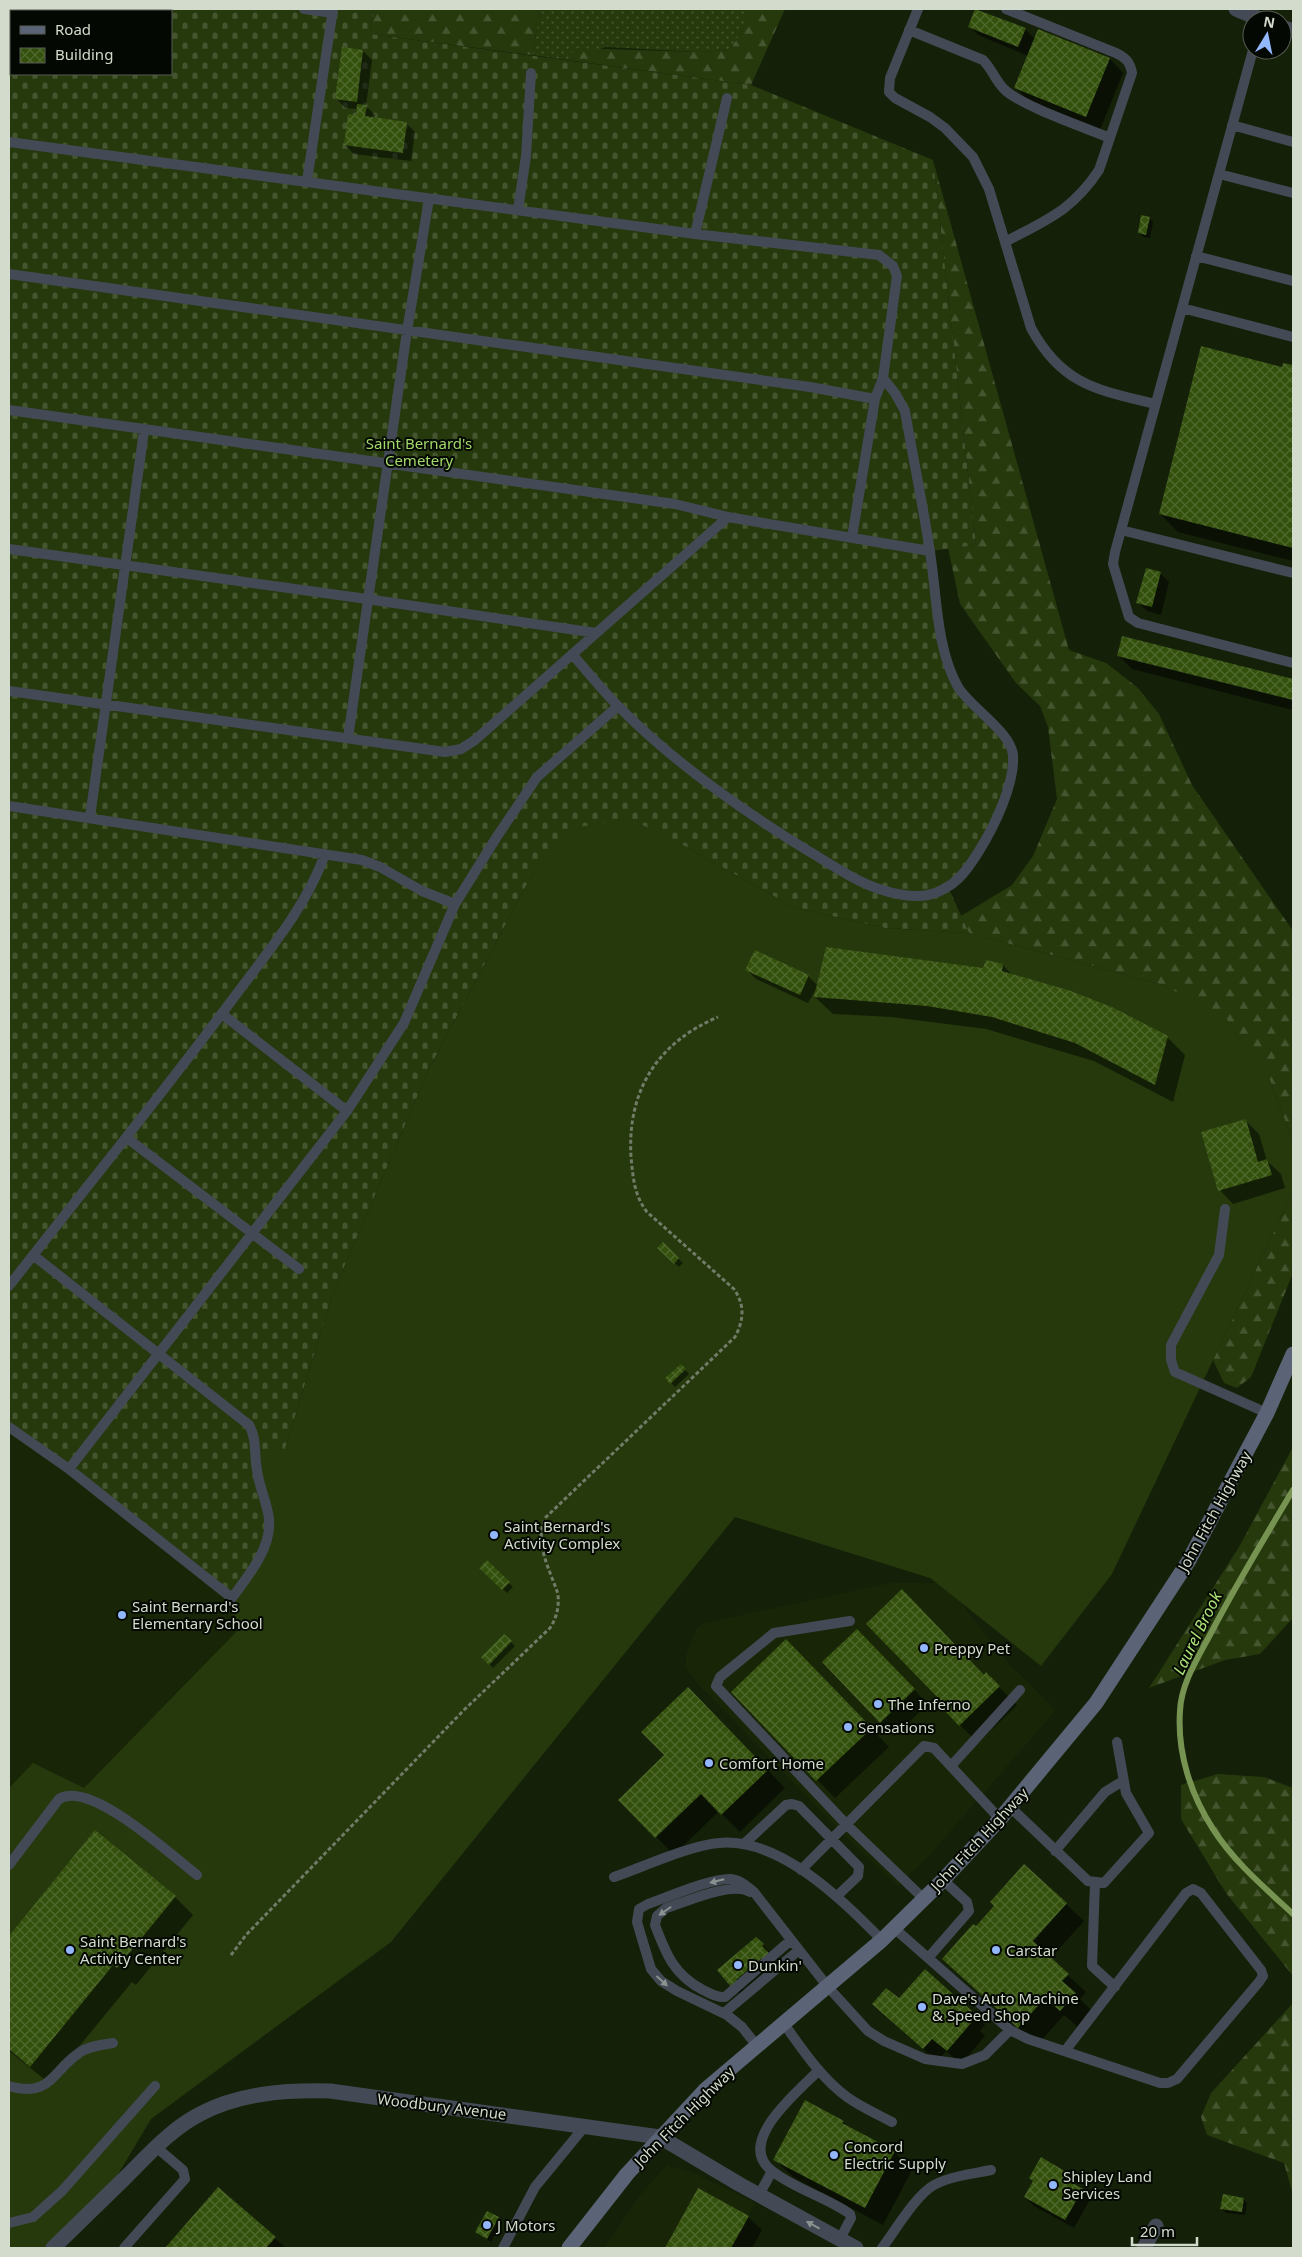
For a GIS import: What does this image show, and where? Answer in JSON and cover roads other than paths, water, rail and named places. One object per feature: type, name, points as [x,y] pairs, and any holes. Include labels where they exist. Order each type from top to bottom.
[{"type":"main road","name":"John Fitch Highway","points":[[568,2248],[609,2194],[705,2090],[882,1940],[943,1880],[1000,1819],[1102,1695],[1188,1562],[1267,1413],[1293,1354]]},
{"type":"street","name":"Woodbury Avenue","points":[[53,2248],[156,2147],[178,2128],[201,2114],[225,2104],[276,2091],[330,2091],[660,2137],[759,2195],[856,2248]]},
{"type":"street","points":[[1144,2248],[1156,2226]]},
{"type":"lane","points":[[304,9],[333,11],[307,181]]},
{"type":"lane","points":[[918,9],[890,78],[889,92],[895,98],[930,117],[945,128],[972,157],[989,188],[1031,328],[1041,347],[1064,372],[1095,389],[1155,404]]},
{"type":"lane","points":[[1005,242],[1073,203],[1099,170],[1132,73],[1129,63],[1125,58],[1006,9]]},
{"type":"lane","points":[[909,30],[983,60],[1004,89],[1018,99],[1110,138]]},
{"type":"lane","points":[[1250,60],[1155,404],[1113,564],[1129,617],[1138,623],[1293,663]]},
{"type":"lane","points":[[518,210],[526,156],[531,73]]},
{"type":"lane","points":[[695,234],[727,98]]},
{"type":"lane","points":[[1232,125],[1293,142]]},
{"type":"lane","points":[[9,142],[695,234],[879,255],[888,260],[897,276],[883,378],[875,399],[852,537]]},
{"type":"lane","points":[[1219,174],[1293,193]]},
{"type":"lane","points":[[348,738],[406,331],[429,199]]},
{"type":"lane","points":[[1196,256],[1293,281]]},
{"type":"lane","points":[[9,274],[810,387],[875,399]]},
{"type":"lane","points":[[1182,308],[1293,337]]},
{"type":"lane","points":[[572,654],[618,706],[694,773],[792,841],[846,873],[879,890],[905,895],[928,895],[948,886],[963,876],[987,839],[1002,806],[1011,777],[1013,755],[1010,745],[973,706],[958,687],[949,666],[944,649],[930,551],[905,411],[896,393],[883,378]]},
{"type":"lane","points":[[9,410],[144,431],[675,504],[728,517],[930,551]]},
{"type":"lane","points":[[90,817],[144,431]]},
{"type":"lane","points":[[9,691],[445,752],[461,749],[475,740],[728,517]]},
{"type":"lane","points":[[1121,530],[1293,572]]},
{"type":"lane","points":[[9,550],[367,599],[596,633]]},
{"type":"lane","points":[[69,1469],[347,1111],[404,1022],[455,904],[537,777],[618,706]]},
{"type":"lane","points":[[9,806],[362,860],[380,867],[422,891],[455,904]]},
{"type":"lane","points":[[9,1286],[127,1138],[222,1014],[288,924],[317,877],[326,854]]},
{"type":"lane","points":[[222,1014],[347,1111]]},
{"type":"lane","points":[[127,1138],[299,1269]]},
{"type":"lane","points":[[1225,1209],[1219,1255],[1171,1345],[1171,1360],[1175,1372],[1267,1413]]},
{"type":"lane","points":[[9,1427],[69,1469],[232,1598],[260,1556],[269,1531],[268,1512],[256,1468],[253,1432],[243,1419],[32,1256]]},
{"type":"lane","points":[[850,1621],[774,1633],[720,1677],[716,1686],[846,1824],[924,1899]]},
{"type":"lane","points":[[951,1766],[1020,1690]]},
{"type":"lane","points":[[1010,1807],[1088,1881],[1104,1883],[1149,1833],[1126,1793],[1117,1742]]},
{"type":"lane","points":[[802,1870],[924,1746],[934,1748],[1000,1819]]},
{"type":"lane","points":[[1055,1851],[1105,1792],[1123,1781]]},
{"type":"lane","points":[[9,1865],[59,1799],[71,1796],[92,1800],[109,1808],[197,1875]]},
{"type":"lane","points":[[744,1844],[786,1805],[799,1806],[859,1867],[860,1871],[836,1896]]},
{"type":"lane","points":[[614,1877],[708,1845],[744,1844],[765,1850],[802,1870],[836,1896],[882,1940]]},
{"type":"lane","points":[[757,2046],[742,2028],[724,2013],[677,1992],[661,1981],[651,1969],[637,1922],[637,1912],[643,1906],[721,1880],[730,1879],[742,1883],[759,1899],[828,1987],[875,2036],[925,2059],[962,2064],[986,2055],[1010,2030]]},
{"type":"lane","points":[[929,1957],[969,1910],[967,1902],[943,1880]]},
{"type":"lane","points":[[1094,1883],[1092,1966],[1115,1986]]},
{"type":"lane","points":[[759,1899],[748,1890],[734,1888],[666,1908],[658,1916],[655,1925],[671,1963],[691,1983],[713,1995],[724,1996],[791,1940]]},
{"type":"lane","points":[[894,1928],[1010,2030],[1028,2040],[1065,2052],[1160,2082],[1172,2082],[1263,1976],[1258,1966],[1201,1893],[1193,1889],[1186,1893],[1065,2052]]},
{"type":"lane","points":[[724,2013],[799,1950]]},
{"type":"lane","points":[[784,2024],[819,2070],[847,2097],[892,2122]]},
{"type":"lane","points":[[9,2086],[29,2090],[40,2088],[50,2082],[82,2051],[113,2043]]},
{"type":"lane","points":[[819,2070],[769,2122],[763,2134],[760,2153],[772,2171],[850,2214],[851,2218],[840,2239]]},
{"type":"lane","points":[[9,2223],[33,2217],[51,2202],[155,2086]]},
{"type":"lane","points":[[503,2248],[535,2187],[585,2126]]},
{"type":"lane","points":[[124,2248],[185,2179],[183,2170],[156,2147]]},
{"type":"lane","points":[[882,2248],[920,2198],[932,2186],[949,2178],[991,2170]]},
{"type":"lane","points":[[759,2195],[772,2171]]},
{"type":"waterway","name":"Laurel Brook","points":[[1293,1490],[1231,1595],[1192,1670],[1184,1690],[1180,1711],[1183,1758],[1192,1788],[1205,1816],[1230,1853],[1293,1914]]},
{"type":"place","name":"Saint Bernard's Activity Complex","points":[[494,1535]]},
{"type":"place","name":"Saint Bernard's Elementary School","points":[[122,1615]]},
{"type":"place","name":"Preppy Pet","points":[[924,1648]]},
{"type":"place","name":"The Inferno","points":[[878,1704]]},
{"type":"place","name":"Sensations","points":[[848,1727]]},
{"type":"place","name":"Comfort Home","points":[[709,1763]]},
{"type":"place","name":"Saint Bernard's Activity Center","points":[[70,1950]]},
{"type":"place","name":"Carstar","points":[[996,1950]]},
{"type":"place","name":"Dunkin'","points":[[738,1965]]},
{"type":"place","name":"Dave's Auto Machine & Speed Shop","points":[[922,2007]]},
{"type":"place","name":"Concord Electric Supply","points":[[834,2155]]},
{"type":"place","name":"Shipley Land Services","points":[[1053,2185]]},
{"type":"place","name":"J Motors","points":[[487,2225]]},
{"type":"park label","name":"Saint Bernard's Cemetery","points":[[419,452]]}]
